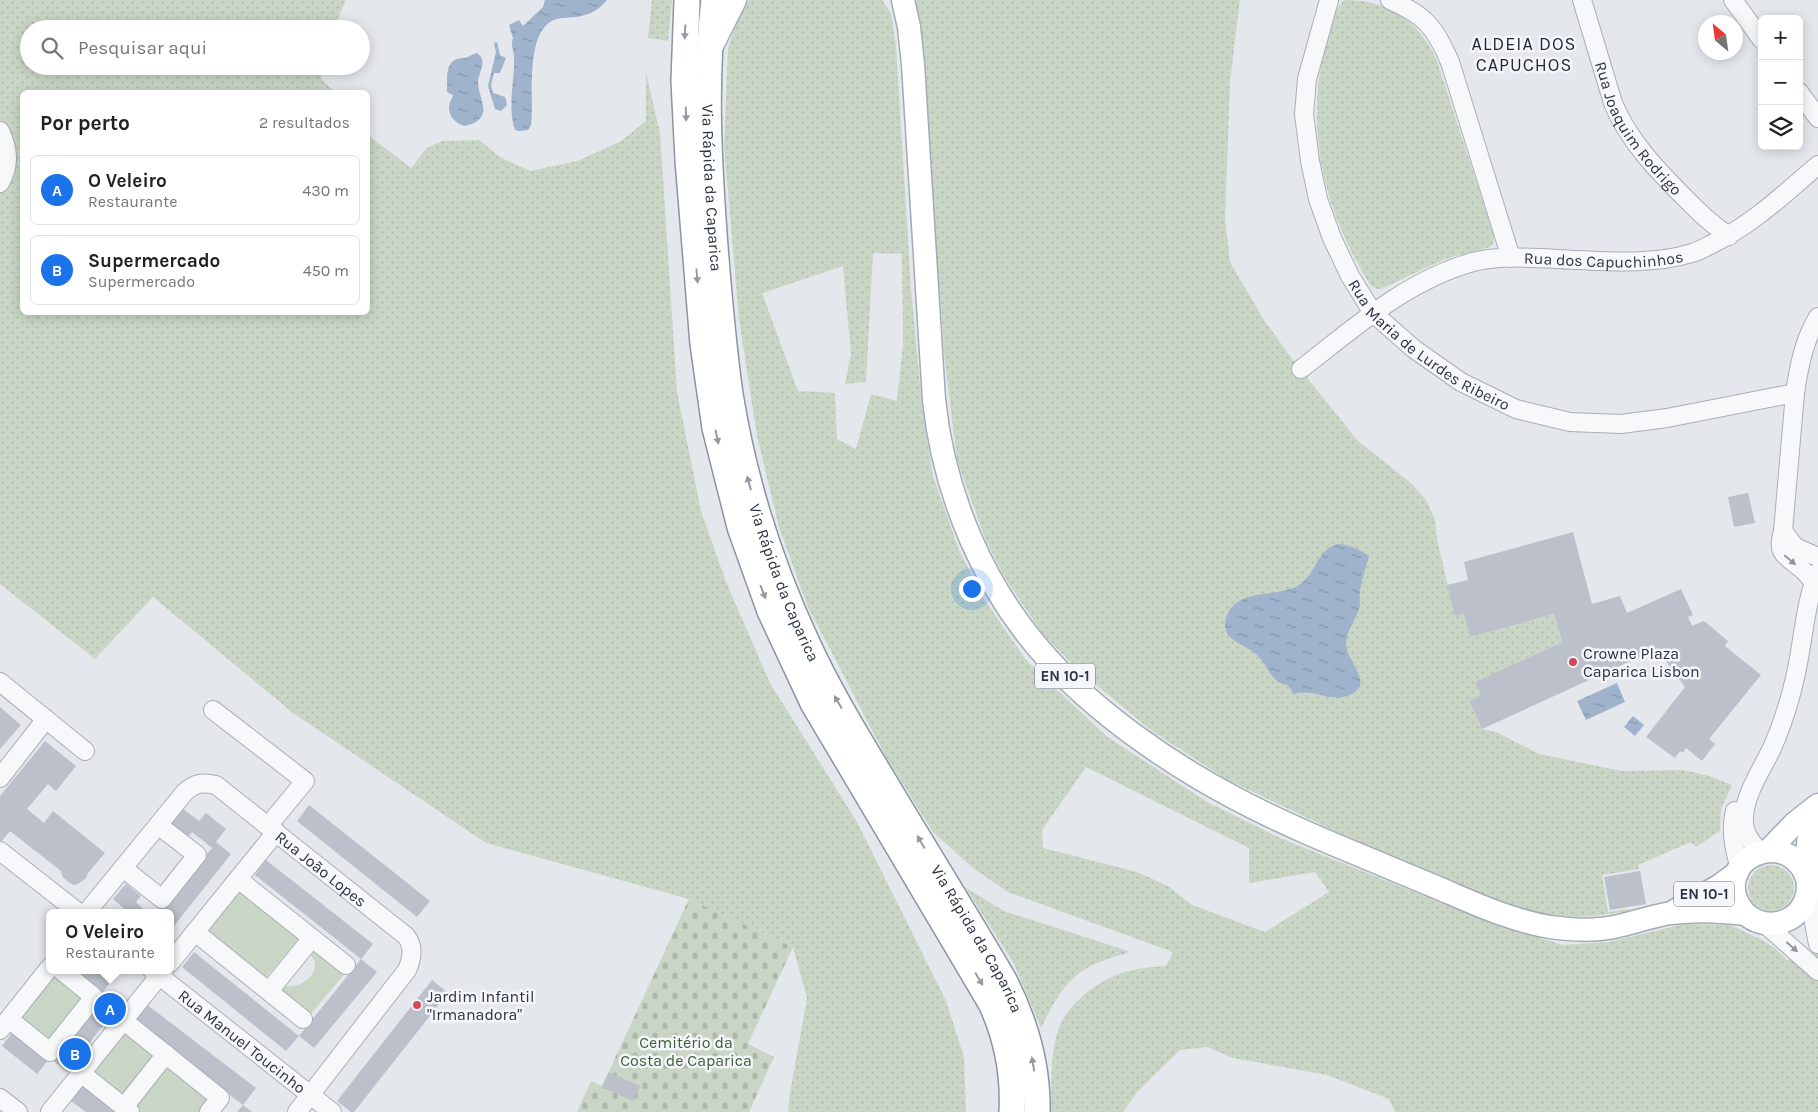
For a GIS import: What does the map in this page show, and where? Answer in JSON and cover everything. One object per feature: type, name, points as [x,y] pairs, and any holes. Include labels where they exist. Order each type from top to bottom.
[{"type":"highway","name":"Via Rápida da Caparica","points":[[688,0],[684,81],[703,344],[715,428],[735,511],[764,595],[806,690],[828,730],[979,979],[991,1003],[1001,1026],[1010,1064],[1013,1090],[1012,1112]]},
{"type":"highway","name":"Via Rápida da Caparica","points":[[714,0],[710,51],[708,143],[723,333],[734,413],[756,506],[787,597],[824,679],[1013,998],[1030,1046],[1035,1077],[1037,1112]]},
{"type":"main road","points":[[710,51],[735,0]]},
{"type":"main road","name":"EN 10-1","points":[[896,0],[902,12],[911,42]]},
{"type":"main road","name":"EN 10-1","points":[[903,0],[911,42],[932,384],[940,441],[955,498],[977,552],[1002,599],[1048,659],[1084,694],[1118,722],[1172,760],[1228,795],[1333,844],[1476,904],[1527,922],[1550,927],[1573,929],[1613,927],[1668,914],[1701,910],[1780,923],[1794,916],[1804,904],[1808,886],[1808,845],[1818,809]]},
{"type":"main road","name":"EN 10-1","points":[[1668,914],[1719,886],[1739,870],[1752,856],[1764,852],[1795,823],[1818,805]]},
{"type":"main road","points":[[1764,852],[1782,852],[1794,859],[1803,869],[1808,886]]},
{"type":"main road","name":"EN 10-1","points":[[1739,870],[1734,887],[1735,894],[1740,908],[1755,919]]},
{"type":"street","name":"Rua Maria de Lurdes Ribeiro","points":[[1329,0],[1307,79],[1304,114],[1310,161],[1318,199],[1332,238],[1350,276],[1373,313],[1414,349],[1460,382],[1516,409],[1570,422],[1620,424],[1667,418],[1794,393]]},
{"type":"street","points":[[1390,0],[1411,9],[1428,23],[1441,41],[1450,62],[1511,258]]},
{"type":"street","name":"Rua Joaquim Rodrigo","points":[[1582,0],[1619,119],[1657,170],[1714,226],[1729,236]]},
{"type":"street","points":[[1733,0],[1758,34]]},
{"type":"street","points":[[1803,97],[1818,118]]},
{"type":"street","points":[[0,131],[6,143],[8,167],[0,183]]},
{"type":"street","name":"Rua dos Capuchinhos","points":[[1301,369],[1373,313],[1410,289],[1447,271],[1475,261],[1511,258],[1610,261],[1668,259],[1694,253],[1729,236],[1755,220],[1818,165]]},
{"type":"street","points":[[1764,852],[1747,837],[1744,825],[1744,811],[1752,789],[1774,745],[1782,722],[1801,649],[1816,577],[1803,570],[1784,555],[1780,547],[1783,531],[1794,393],[1802,355],[1818,316]]},
{"type":"street","points":[[1783,531],[1795,547],[1818,557]]},
{"type":"street","points":[[0,682],[85,750]]},
{"type":"street","points":[[174,956],[238,879],[305,781],[213,710]]},
{"type":"street","points":[[0,778],[46,719]]},
{"type":"street","name":"Rua João Lopes","points":[[89,909],[192,785],[203,783],[216,785],[406,936],[412,947],[411,962],[407,970],[297,1112]]},
{"type":"street","points":[[1739,870],[1733,835],[1733,817],[1739,804],[1752,789]]},
{"type":"street","points":[[123,868],[162,899],[197,855],[158,825]]},
{"type":"street","points":[[0,850],[74,909]]},
{"type":"street","points":[[238,879],[346,965]]},
{"type":"street","points":[[1808,886],[1818,944]]},
{"type":"street","points":[[1755,919],[1818,972]]},
{"type":"street","points":[[195,932],[304,1019]]},
{"type":"street","points":[[269,991],[312,938]]},
{"type":"street","points":[[46,972],[4,1024],[50,1052],[94,997],[66,974]]},
{"type":"street","points":[[50,1112],[159,974]]},
{"type":"street","name":"Rua Manuel Toucinho","points":[[167,974],[332,1112]]},
{"type":"street","points":[[124,1020],[220,1098],[209,1112]]},
{"type":"street","points":[[82,1073],[127,1109],[166,1054]]},
{"type":"street","points":[[0,1098],[18,1112]]},
{"type":"green space","points":[[0,0],[346,0],[337,20],[20,20],[20,75],[321,75],[321,79],[333,90],[20,90],[20,315],[370,315],[370,137],[411,168],[427,148],[442,141],[479,140],[500,157],[530,171],[578,161],[621,141],[646,121],[646,73],[660,133],[677,392],[701,511],[726,582],[770,683],[857,822],[946,1001],[964,1057],[966,1112],[788,1112],[807,998],[793,947],[689,899],[486,843],[293,713],[153,597],[95,659],[0,584]]},
{"type":"green space","points":[[652,0],[672,0],[668,41],[648,38]]},
{"type":"green space","points":[[749,0],[882,0],[891,13],[896,46],[911,288],[922,406],[933,476],[959,550],[984,599],[1026,660],[1106,736],[1207,802],[1280,838],[1494,924],[1563,945],[1609,942],[1684,924],[1730,925],[1775,948],[1787,960],[1818,951],[1818,1112],[1395,1112],[1389,1099],[1327,1075],[1233,1058],[1208,1047],[1180,1050],[1137,1092],[1123,1112],[1051,1112],[1053,1054],[1058,1031],[1067,1013],[1081,998],[1098,985],[1116,975],[1130,971],[1166,966],[1173,952],[1008,892],[973,868],[933,832],[886,757],[808,607],[779,527],[757,436],[739,319],[724,146],[728,49],[738,18]],"holes":[[[873,253],[902,254],[903,344],[897,401],[871,394],[856,449],[837,439],[835,393],[798,391],[762,293],[843,266],[851,354],[845,384],[866,382]],[[1086,767],[1249,848],[1249,883],[1315,872],[1329,892],[1265,932],[1192,905],[1168,886],[1137,872],[1043,848],[1042,830]]]},
{"type":"green space","points":[[913,0],[1240,0],[1230,81],[1225,219],[1230,262],[1264,320],[1296,364],[1357,440],[1413,485],[1426,500],[1435,519],[1437,539],[1455,616],[1464,614],[1470,637],[1554,614],[1562,642],[1475,682],[1481,695],[1469,701],[1482,729],[1498,733],[1539,754],[1622,771],[1683,770],[1709,776],[1732,785],[1721,809],[1720,831],[1696,847],[1691,842],[1638,865],[1639,869],[1602,875],[1608,912],[1629,909],[1629,911],[1570,917],[1538,913],[1509,905],[1374,850],[1226,779],[1152,731],[1077,669],[1042,633],[1005,578],[986,541],[957,460],[930,214]]},
{"type":"green space","points":[[1344,0],[1360,1],[1388,8],[1411,24],[1430,47],[1437,61],[1494,236],[1493,244],[1490,247],[1445,259],[1381,289],[1371,286],[1342,230],[1331,202],[1318,143],[1317,112],[1324,49],[1333,17]]},
{"type":"green space","points":[[1771,865],[1784,869],[1790,875],[1794,888],[1790,901],[1784,907],[1771,911],[1758,907],[1752,901],[1748,888],[1752,875],[1758,869]]},
{"type":"green space","points":[[234,884],[300,937],[264,980],[199,927]]},
{"type":"green space","points":[[966,888],[1004,911],[1131,952],[1098,963],[1085,969],[1075,977],[1058,997],[1041,1028],[1014,964]]},
{"type":"green space","name":"Cemitério da Costa de Caparica","points":[[689,899],[793,947],[748,1044],[774,1057],[749,1112],[577,1112],[591,1081],[602,1086]]},
{"type":"green space","points":[[315,946],[347,971],[308,1017],[276,992],[283,985],[294,986],[306,981],[310,977],[314,972],[315,966],[314,959],[309,953]]},
{"type":"green space","points":[[46,972],[46,974],[60,974],[94,997],[50,1052],[9,1019]]},
{"type":"green space","points":[[124,1021],[220,1098],[209,1112],[130,1112],[81,1073]]},
{"type":"water","points":[[545,0],[607,0],[598,9],[588,14],[550,22],[541,32],[533,62],[531,125],[528,130],[519,131],[515,130],[511,103],[514,57],[513,38],[509,25],[519,20],[523,26],[543,7]]},
{"type":"water","points":[[497,42],[500,55],[506,58],[500,73],[494,73],[491,85],[493,93],[505,97],[507,105],[501,111],[495,109],[488,86],[496,52],[494,43]]},
{"type":"water","points":[[477,53],[482,59],[478,82],[483,113],[478,121],[464,126],[457,123],[449,111],[453,95],[447,92],[447,73],[453,61]]},
{"type":"water","points":[[1337,544],[1354,547],[1369,556],[1361,586],[1359,609],[1346,639],[1347,651],[1358,673],[1360,686],[1356,691],[1341,697],[1307,693],[1294,694],[1288,685],[1282,684],[1274,678],[1257,655],[1229,636],[1225,627],[1226,618],[1231,608],[1239,601],[1248,597],[1279,592],[1299,585],[1309,575],[1320,557],[1330,547]]},
{"type":"water","points":[[1617,683],[1625,702],[1586,720],[1577,701]]},
{"type":"water","points":[[1633,716],[1644,725],[1635,736],[1624,727]]},
{"type":"building","points":[[1748,493],[1755,523],[1734,527],[1728,497]]},
{"type":"building","name":"Crowne Plaza Caparica Lisbon","points":[[1573,532],[1592,604],[1620,596],[1627,613],[1681,589],[1693,615],[1688,617],[1692,626],[1704,621],[1728,641],[1725,646],[1761,675],[1709,739],[1715,744],[1702,761],[1686,748],[1683,753],[1680,751],[1675,758],[1646,737],[1685,687],[1657,649],[1482,729],[1469,701],[1481,695],[1475,682],[1562,642],[1554,614],[1470,637],[1464,614],[1455,616],[1447,585],[1468,580],[1464,562]]},
{"type":"building","points":[[0,707],[21,725],[0,749]]},
{"type":"building","points":[[45,741],[76,766],[56,791],[48,784],[27,809],[44,823],[53,811],[105,853],[86,878],[78,884],[73,885],[67,881],[62,876],[61,871],[10,831],[0,841],[0,796]]},
{"type":"building","points":[[309,805],[430,901],[417,917],[297,821]]},
{"type":"building","points":[[183,809],[199,821],[206,813],[226,829],[216,842],[231,854],[174,926],[174,909],[163,909],[212,848],[192,832],[186,840],[169,827]]},
{"type":"building","points":[[266,860],[373,944],[361,959],[255,875]]},
{"type":"building","points":[[1640,871],[1646,904],[1610,910],[1604,877]]},
{"type":"building","points":[[126,884],[141,896],[136,902],[143,909],[124,909],[113,899]]},
{"type":"building","points":[[194,952],[299,1036],[286,1051],[182,967]]},
{"type":"building","points":[[361,959],[377,972],[314,1048],[299,1036]]},
{"type":"building","points":[[78,974],[107,974],[113,979],[102,993]]},
{"type":"building","points":[[432,980],[448,993],[354,1112],[351,1112],[337,1101]]},
{"type":"building","points":[[102,993],[118,1006],[67,1072],[50,1058]]},
{"type":"building","points":[[146,1004],[256,1088],[243,1105],[133,1021]]},
{"type":"building","points":[[14,1030],[50,1058],[37,1074],[2,1046]]},
{"type":"building","points":[[609,1072],[640,1086],[633,1101],[602,1087]]},
{"type":"building","points":[[83,1084],[119,1112],[86,1112],[70,1100]]},
{"type":"building","points":[[243,1105],[252,1112],[237,1112]]},
{"type":"place","name":"Crowne Plaza Caparica Lisbon","points":[[1573,662]]},
{"type":"place","name":"Jardim Infantil \"Irmanadora\"","points":[[417,1005]]},
{"type":"place","name":"O Veleiro","points":[[110,1009]]},
{"type":"place","name":"Supermercado","points":[[75,1054]]},
{"type":"district","name":"ALDEIA DOS CAPUCHOS","points":[[1524,54]]}]
